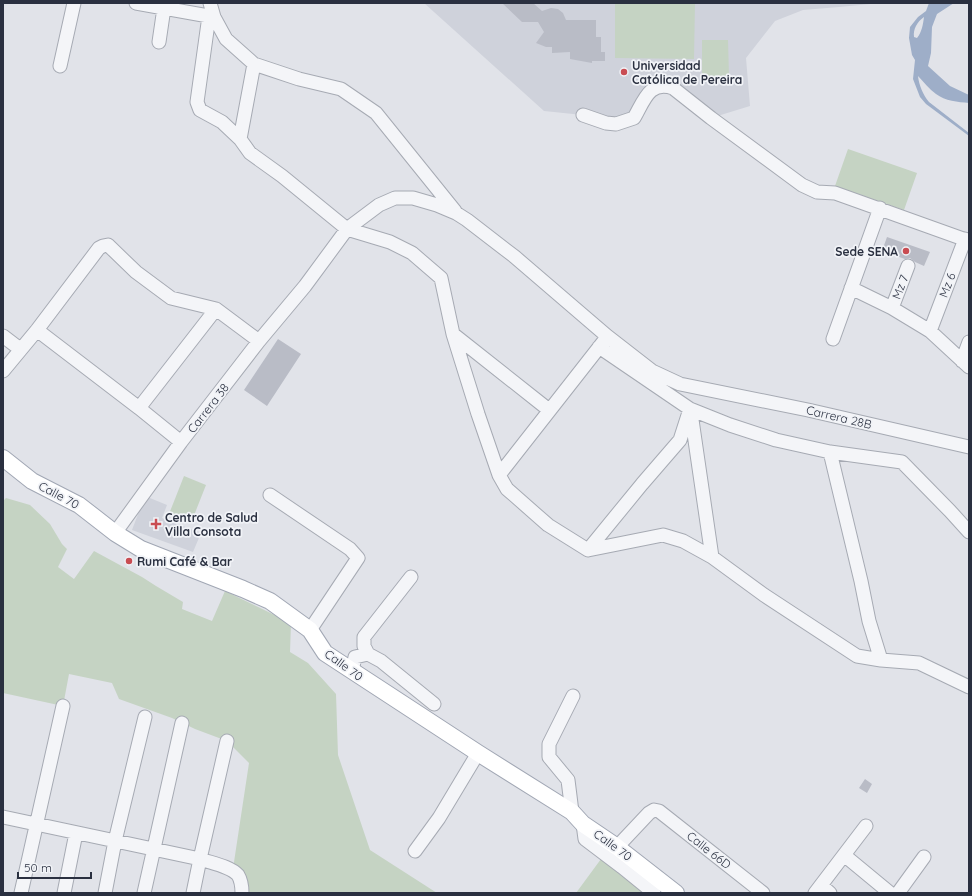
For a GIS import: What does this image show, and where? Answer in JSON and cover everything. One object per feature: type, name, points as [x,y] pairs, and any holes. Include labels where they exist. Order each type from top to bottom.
[{"type":"main road","name":"Calle 70","points":[[3,458],[32,481],[79,505],[115,533],[141,549],[270,601],[310,630],[325,653],[478,753],[572,812],[583,824],[617,847],[676,893]]},
{"type":"street","points":[[60,66],[74,3]]},
{"type":"street","points":[[136,3],[164,8],[211,12]]},
{"type":"street","points":[[159,42],[164,8]]},
{"type":"street","points":[[211,12],[226,39],[254,64],[299,79],[341,89],[376,113],[456,214]]},
{"type":"street","points":[[211,12],[197,102],[200,110],[222,122],[240,139],[250,153],[282,176],[347,229],[390,242],[412,253],[441,278],[453,334],[478,414],[499,475],[507,489],[548,525],[588,550],[663,535],[683,541],[712,557],[764,595],[857,656],[881,660],[919,663],[969,687]]},
{"type":"street","points":[[240,139],[254,64]]},
{"type":"street","points":[[583,115],[606,123],[616,124],[634,118],[650,91],[656,87],[666,86],[673,88],[802,185],[817,192],[836,193],[967,240]]},
{"type":"street","points":[[413,198],[423,188],[429,179]]},
{"type":"street","name":"Carrera 38","points":[[115,533],[259,341],[305,286],[347,229],[379,205],[395,198],[413,198],[437,205],[456,214]]},
{"type":"street","points":[[833,338],[880,208]]},
{"type":"street","name":"Carrera 28B","points":[[456,214],[467,220],[515,258],[652,371],[680,384],[808,410],[969,447]]},
{"type":"street","name":"Mz 6","points":[[930,332],[967,240]]},
{"type":"street","points":[[3,371],[37,330],[99,248],[108,245],[136,272],[171,298],[216,309],[259,341]]},
{"type":"street","name":"Mz 7","points":[[892,308],[908,266]]},
{"type":"street","points":[[851,288],[892,308],[930,332],[966,364]]},
{"type":"street","points":[[139,408],[216,309]]},
{"type":"street","points":[[37,330],[182,442]]},
{"type":"street","points":[[453,334],[549,410]]},
{"type":"street","points":[[3,336],[20,349]]},
{"type":"street","points":[[499,475],[608,336]]},
{"type":"street","points":[[966,364],[969,342]]},
{"type":"street","points":[[599,347],[690,410],[776,440],[830,452],[902,462],[969,532]]},
{"type":"street","points":[[588,550],[680,440],[690,410]]},
{"type":"street","points":[[690,410],[712,557]]},
{"type":"street","points":[[830,452],[869,621],[881,660]]},
{"type":"street","points":[[270,495],[350,548],[358,558],[310,630]]},
{"type":"street","points":[[411,577],[364,637],[364,646],[368,654],[381,661],[434,704]]},
{"type":"street","points":[[352,671],[355,657],[368,654]]},
{"type":"street","points":[[572,812],[568,780],[549,757],[549,744],[573,696]]},
{"type":"street","points":[[21,893],[63,706]]},
{"type":"street","points":[[105,893],[115,841],[145,717]]},
{"type":"street","points":[[144,893],[182,723]]},
{"type":"street","points":[[193,893],[227,741]]},
{"type":"street","points":[[415,851],[439,818],[478,753]]},
{"type":"street","name":"Calle 66D","points":[[617,847],[649,812],[654,810],[659,811],[763,893]]},
{"type":"street","points":[[3,818],[200,859],[230,868],[238,875],[242,893]]},
{"type":"street","points":[[583,824],[585,839],[654,893]]},
{"type":"street","points":[[822,890],[844,855],[866,826]]},
{"type":"street","points":[[64,893],[76,833]]},
{"type":"street","points":[[844,855],[890,893]]},
{"type":"street","points":[[898,893],[924,857]]},
{"type":"shaded area","name":"Universidad Católica de Pereira","points":[[424,3],[881,3],[803,10],[775,21],[746,58],[750,106],[711,118],[679,92],[656,87],[634,118],[616,124],[583,115],[544,111]]},
{"type":"shaded area","name":"Centro de Salud Villa Consota","points":[[145,496],[167,505],[162,518],[201,533],[193,552],[132,530]]},
{"type":"green space","points":[[615,3],[695,3],[694,59],[615,58]]},
{"type":"green space","points":[[702,40],[728,40],[729,76],[702,76]]},
{"type":"green space","points":[[848,149],[917,173],[904,210],[835,186]]},
{"type":"green space","points":[[184,476],[206,485],[191,523],[169,514]]},
{"type":"green space","points":[[6,498],[30,505],[50,524],[62,544],[67,549],[58,567],[74,579],[94,551],[142,577],[183,602],[182,609],[212,621],[225,591],[291,623],[290,652],[308,663],[336,694],[338,755],[370,850],[437,893],[236,893],[234,862],[249,763],[227,741],[195,729],[172,718],[119,699],[112,683],[69,674],[63,706],[3,693],[3,501]]},
{"type":"green space","points":[[601,859],[643,893],[576,893]]},
{"type":"water","points":[[929,3],[954,3],[937,14],[932,27],[931,53],[928,66],[950,86],[969,95],[969,103],[952,101],[943,98],[931,90],[918,76],[920,86],[929,102],[969,133],[969,136],[926,104],[920,97],[913,79],[915,60],[912,55],[909,38],[910,27],[918,17],[926,11]],"holes":[[[924,17],[919,36],[917,38],[914,37],[916,26]]]},
{"type":"building","points":[[502,3],[533,3],[542,11],[551,8],[558,9],[563,13],[566,20],[596,20],[596,37],[601,37],[601,52],[605,52],[605,61],[592,61],[592,63],[570,59],[570,52],[552,53],[552,47],[546,47],[536,43],[544,32],[538,22],[522,22]]},
{"type":"building","name":"Sede SENA","points":[[887,237],[930,252],[924,266],[910,258],[905,259],[882,251]]},
{"type":"building","points":[[278,339],[301,354],[267,406],[244,390]]},
{"type":"building","points":[[865,779],[872,784],[867,793],[859,788]]},
{"type":"place","name":"Universidad Católica de Pereira","points":[[624,72]]},
{"type":"place","name":"Sede SENA","points":[[906,251]]},
{"type":"place","name":"Centro de Salud Villa Consota","points":[[156,524]]},
{"type":"place","name":"Rumi Café & Bar","points":[[129,561]]}]
